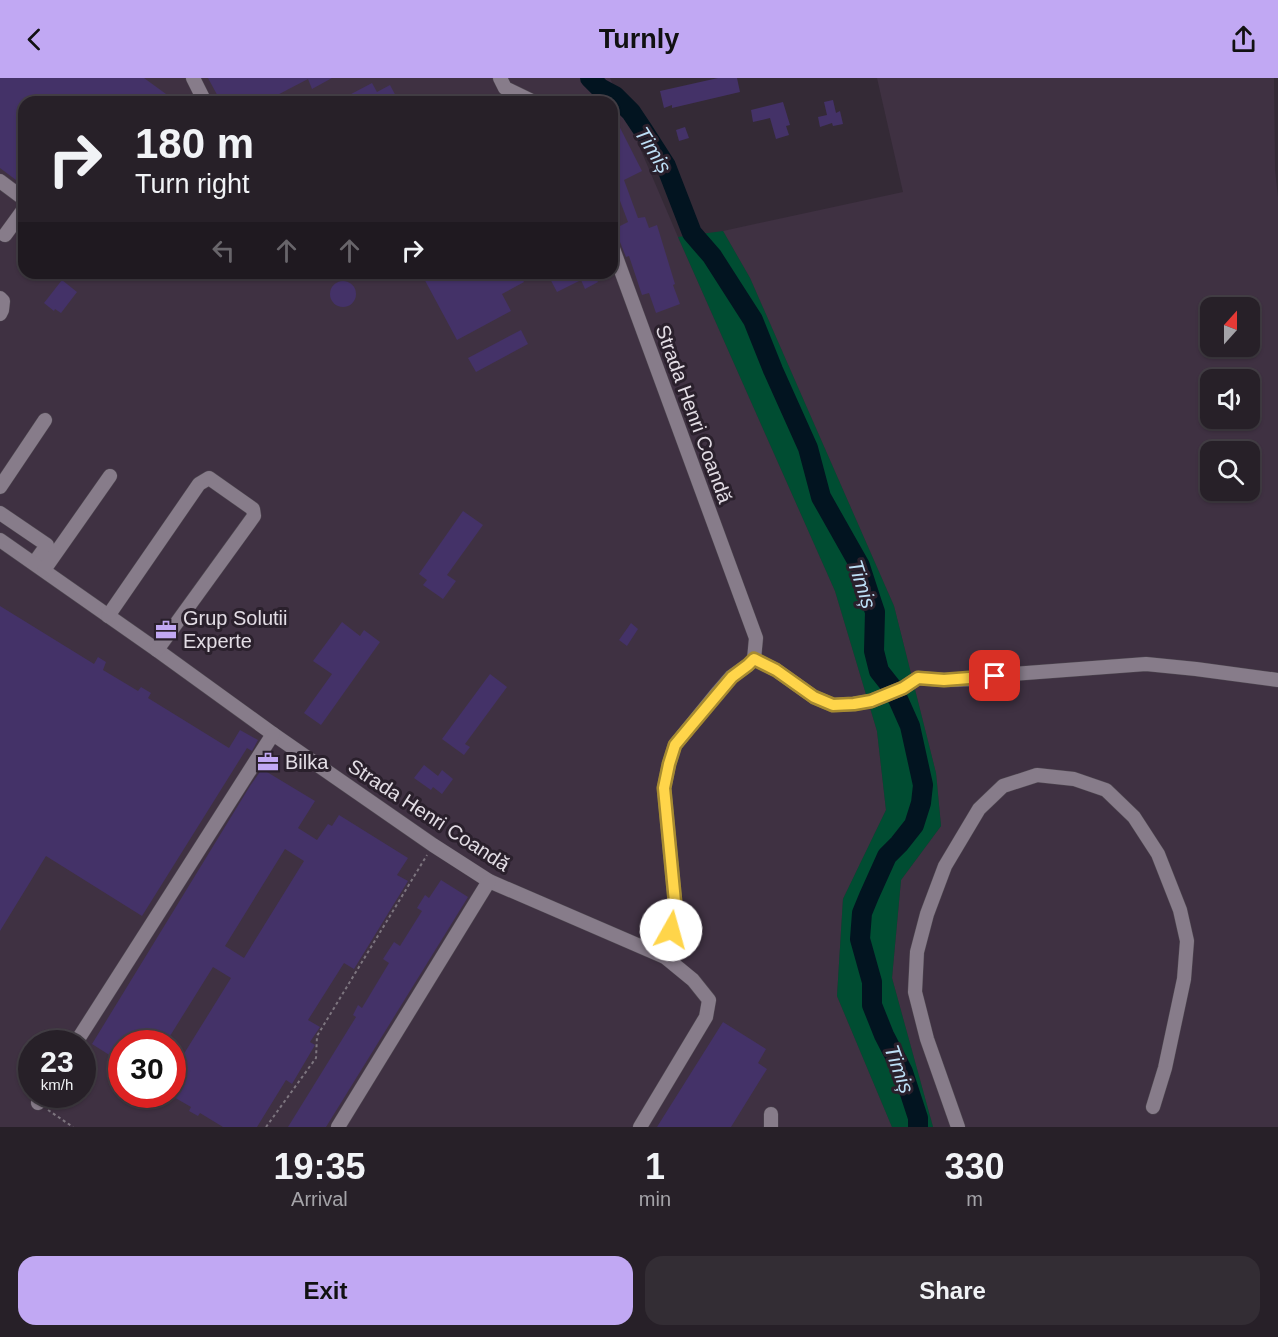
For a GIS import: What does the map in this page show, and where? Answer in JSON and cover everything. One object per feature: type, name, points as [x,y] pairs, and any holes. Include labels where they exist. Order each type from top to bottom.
[{"type":"street","points":[[193,78],[202,96]]},
{"type":"street","points":[[500,78],[505,88],[522,96]]},
{"type":"street","points":[[0,181],[18,194]]},
{"type":"street","points":[[2,234],[18,216]]},
{"type":"street","name":"Strada Henri Coandă","points":[[618,262],[756,638],[754,659]]},
{"type":"street","points":[[0,298],[3,301],[0,314]]},
{"type":"street","points":[[0,487],[45,420]]},
{"type":"street","points":[[39,566],[110,476]]},
{"type":"street","points":[[108,616],[199,484],[209,478],[253,509],[254,516],[157,650]]},
{"type":"street","points":[[0,513],[46,544],[39,566]]},
{"type":"street","name":"Strada Henri Coandă","points":[[0,540],[273,734],[489,881],[665,957],[693,980],[709,1000],[706,1017],[640,1127]]},
{"type":"street","points":[[665,957],[675,902],[664,788],[669,764],[675,745],[732,677],[754,659],[776,670],[814,697],[833,705],[871,701],[903,688],[918,678],[976,679],[1146,664],[1278,680]]},
{"type":"street","points":[[84,1030],[273,734]]},
{"type":"street","points":[[958,1127],[927,1039],[915,992],[916,952],[927,914],[945,867],[979,809],[1003,786],[1037,775],[1074,779],[1106,790],[1134,817],[1158,854],[1180,910],[1187,941],[1184,979],[1159,1093],[1153,1107]]},
{"type":"street","points":[[338,1127],[489,881]]},
{"type":"path","points":[[266,1127],[316,1058],[317,1036],[434,845]]},
{"type":"path","points":[[51,1108],[73,1127]]},
{"type":"shaded area","points":[[0,78],[610,78],[618,96],[18,96],[18,279],[618,279],[618,97],[835,591],[877,731],[886,810],[843,899],[837,996],[892,1127],[0,1127]]},
{"type":"shaded area","points":[[877,78],[1274,78],[1275,170],[1278,197],[1278,1127],[933,1127],[892,978],[901,880],[941,826],[936,773],[894,606],[750,278],[723,231],[903,192]]},
{"type":"green space","points":[[723,231],[750,278],[894,606],[936,773],[941,826],[901,880],[892,978],[933,1127],[892,1127],[837,996],[843,899],[886,810],[877,731],[835,591],[678,237]]},
{"type":"building","points":[[0,78],[144,78],[169,96],[18,96],[18,182],[0,168]]},
{"type":"building","points":[[208,78],[332,78],[312,89],[308,79],[275,96],[218,96]]},
{"type":"building","points":[[718,78],[737,78],[740,92],[664,108],[660,91]]},
{"type":"building","points":[[372,83],[377,92],[390,85],[396,96],[347,96]]},
{"type":"building","points":[[833,100],[836,113],[840,111],[843,124],[833,126],[832,123],[820,127],[818,117],[827,115],[824,102]]},
{"type":"building","points":[[783,102],[790,125],[786,126],[789,135],[776,139],[770,118],[753,122],[751,110]]},
{"type":"building","points":[[618,124],[642,171],[624,180],[638,218],[645,217],[649,228],[657,225],[680,304],[656,313],[649,293],[642,295],[629,256],[626,257],[618,240],[618,227],[628,222],[618,196]]},
{"type":"building","points":[[685,127],[689,138],[679,141],[676,130]]},
{"type":"building","points":[[424,279],[522,279],[524,282],[502,294],[511,311],[457,340]]},
{"type":"building","points":[[550,279],[596,279],[598,282],[585,289],[581,280],[557,292]]},
{"type":"building","points":[[62,280],[77,292],[61,313],[55,309],[54,311],[44,303]]},
{"type":"building","points":[[343,281],[352,285],[356,294],[352,303],[343,307],[334,303],[330,294],[334,285]]},
{"type":"building","points":[[521,330],[528,344],[476,372],[468,358]]},
{"type":"building","points":[[463,511],[483,525],[447,575],[456,581],[443,599],[423,585],[427,580],[419,574]]},
{"type":"building","points":[[0,606],[94,664],[98,657],[106,662],[103,670],[138,691],[141,687],[151,693],[148,698],[229,748],[240,730],[258,740],[252,751],[247,748],[142,916],[46,856],[0,931]]},
{"type":"building","points":[[342,622],[360,636],[364,630],[380,642],[321,725],[304,713],[332,674],[313,661]]},
{"type":"building","points":[[631,623],[638,629],[627,646],[619,640]]},
{"type":"building","points":[[490,674],[507,687],[465,744],[470,747],[464,755],[442,739]]},
{"type":"building","points":[[424,765],[438,776],[442,770],[453,779],[442,794],[433,787],[431,790],[414,778]]},
{"type":"building","points":[[262,769],[315,801],[298,828],[317,840],[328,824],[332,826],[339,815],[408,858],[397,875],[408,881],[354,969],[344,963],[308,1020],[320,1027],[310,1042],[315,1045],[292,1084],[286,1080],[257,1127],[223,1127],[200,1113],[198,1116],[189,1111],[191,1107],[186,1104],[186,1050],[231,978],[213,967],[174,1030],[108,1030],[108,1054],[96,1047],[96,1037]],"holes":[[[285,849],[304,861],[244,958],[225,946]]]},
{"type":"building","points":[[441,880],[468,897],[326,1127],[288,1127],[356,1017],[353,1015],[358,1005],[362,1008],[389,963],[383,959],[394,942],[400,946],[422,911],[417,908],[425,895],[429,898]]},
{"type":"building","points":[[723,1022],[766,1049],[758,1063],[767,1069],[731,1127],[657,1127]]},
{"type":"waterway","name":"Timiș","points":[[590,78],[600,88],[615,96]]},
{"type":"waterway","name":"Timiș","points":[[618,99],[631,112],[666,166],[692,233],[712,256],[753,320],[808,448],[821,497],[860,566],[875,612],[874,651],[879,671],[894,690],[910,726],[923,785],[921,803],[914,825],[887,856],[862,913],[860,939],[872,982],[872,1005],[903,1072],[918,1118],[918,1127]]},
{"type":"place","name":"Grup Solutii Experte","points":[[166,630]]},
{"type":"place","name":"Bilka","points":[[268,762]]},
{"type":"route","points":[[671,930],[675,902],[664,788],[669,764],[675,745],[718,692],[754,659],[776,670],[814,697],[833,705],[871,701],[903,688],[918,678],[944,680],[995,676]]}]
